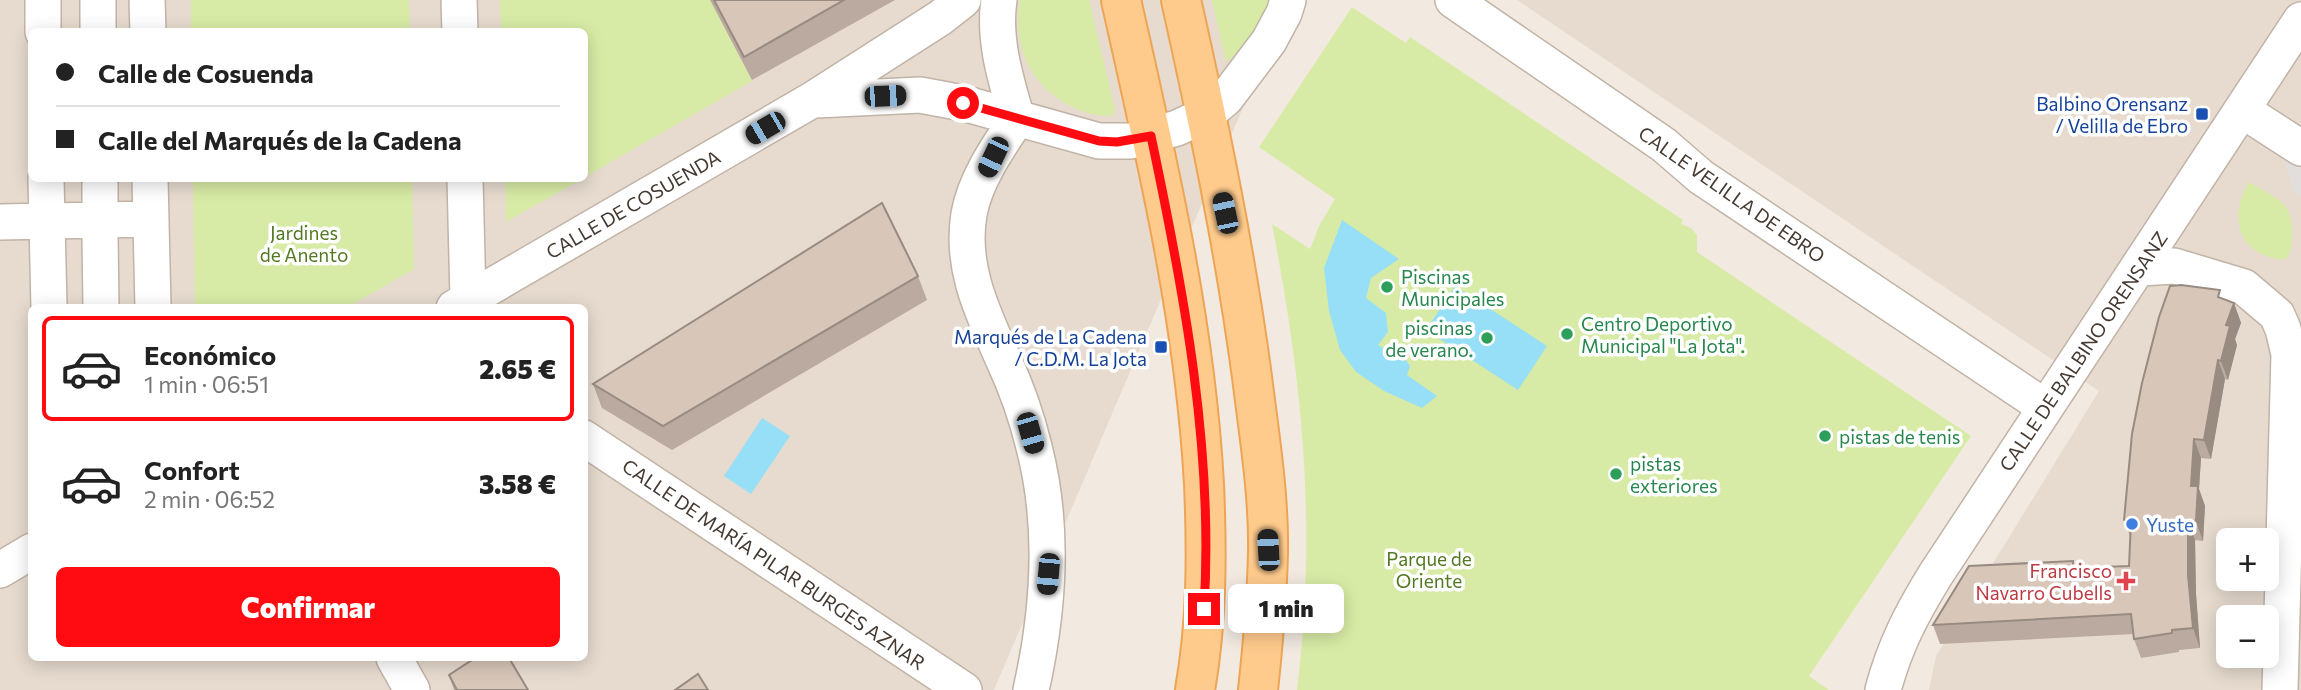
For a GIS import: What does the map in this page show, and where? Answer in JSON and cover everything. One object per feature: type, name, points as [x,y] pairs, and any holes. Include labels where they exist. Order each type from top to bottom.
[{"type":"main road","points":[[1121,0],[1188,327],[1201,428],[1208,556],[1200,663],[1195,690]]},
{"type":"main road","points":[[1181,0],[1207,114],[1247,339],[1264,480],[1268,550],[1258,690]]},
{"type":"street","points":[[43,0],[43,28]]},
{"type":"street","points":[[98,0],[98,28]]},
{"type":"street","points":[[147,0],[148,28]]},
{"type":"street","points":[[459,0],[460,28]]},
{"type":"street","name":"CALLE DE COSUENDA","points":[[461,304],[812,100],[940,18],[963,0]]},
{"type":"street","points":[[999,0],[998,41],[1017,118],[993,157],[973,202],[968,226],[968,254],[974,290],[1016,390],[1035,448],[1041,478],[1048,574],[1043,633],[1031,690]]},
{"type":"street","name":"CALLE VELILLA DE EBRO","points":[[1453,1],[1664,145],[1701,177],[2045,407]]},
{"type":"street","points":[[1207,114],[1226,98],[1269,41],[1291,4]]},
{"type":"street","name":"CALLE DE BALBINO ORENSANZ","points":[[1883,690],[1892,655],[1908,619],[2301,20]]},
{"type":"street","name":"CALLE DE COSUENDA","points":[[812,100],[920,95],[963,103],[1099,141],[1117,142],[1151,136],[1207,114]]},
{"type":"street","points":[[2242,110],[2301,148]]},
{"type":"street","points":[[46,182],[49,304]]},
{"type":"street","points":[[150,182],[153,304]]},
{"type":"street","points":[[461,304],[465,182]]},
{"type":"street","points":[[100,205],[101,304]]},
{"type":"street","points":[[0,222],[151,219]]},
{"type":"street","points":[[2138,268],[2174,266],[2244,288],[2277,315],[2283,329],[2289,354],[2280,690]]},
{"type":"street","name":"CALLE DE MARÍA PILAR BURGES AZNAR","points":[[588,441],[964,690]]},
{"type":"street","points":[[0,570],[28,553]]},
{"type":"street","points":[[396,661],[412,690]]},
{"type":"shaded area","points":[[0,0],[1289,0],[994,690],[0,690]]},
{"type":"shaded area","points":[[1517,0],[2301,0],[2301,690],[1929,690],[1936,656],[2099,391]]},
{"type":"shaded area","points":[[2301,135],[2301,197],[2293,192],[2285,162]]},
{"type":"green space","points":[[191,0],[409,0],[410,28],[191,28]]},
{"type":"green space","points":[[500,0],[710,0],[752,81],[588,175],[588,28],[501,28]]},
{"type":"green space","points":[[1020,0],[1089,0],[1115,110],[1112,116],[1076,109],[1041,84],[1032,72],[1021,45],[1018,31]]},
{"type":"green space","points":[[1212,0],[1273,0],[1248,42],[1226,62]]},
{"type":"green space","name":"Centro Deportivo Municipal \"La Jota\".","points":[[1352,7],[1406,43],[1410,37],[1683,220],[1681,224],[1691,228],[1697,235],[1697,252],[1971,436],[1809,676],[1829,690],[1297,690],[1306,571],[1304,456],[1292,341],[1272,224],[1310,249],[1319,226],[1335,199],[1259,147]]},
{"type":"green space","name":"Jardines de Anento","points":[[193,182],[412,182],[414,269],[353,304],[195,304]]},
{"type":"green space","points":[[505,182],[577,182],[506,222]]},
{"type":"green space","points":[[2249,182],[2280,201],[2289,213],[2292,243],[2286,259],[2264,255],[2246,242],[2241,233],[2240,203]]},
{"type":"water","points":[[1342,220],[1399,259],[1371,278],[1366,298],[1386,313],[1388,332],[1378,345],[1403,356],[1410,366],[1407,375],[1437,396],[1422,408],[1384,391],[1356,372],[1340,350],[1329,311],[1324,268]]},
{"type":"water","name":"piscinas de verano.","points":[[1455,286],[1547,346],[1518,390],[1426,330]]},
{"type":"water","points":[[762,418],[790,436],[751,494],[724,476]]},
{"type":"building","points":[[714,0],[844,0],[744,57]]},
{"type":"building","points":[[882,203],[918,276],[663,426],[593,384]]},
{"type":"building","points":[[2170,286],[2220,290],[2218,297],[2234,303],[2226,325],[2230,326],[2221,361],[2218,360],[2204,440],[2194,439],[2191,486],[2198,486],[2196,521],[2188,520],[2188,575],[2193,628],[2134,639],[2131,614],[1933,625],[1969,566],[2073,561],[2073,568],[2129,566],[2131,521],[2124,520],[2132,434],[2159,317]]},
{"type":"building","points":[[470,661],[511,661],[528,690],[457,690],[449,675]]},
{"type":"building","points":[[698,674],[708,690],[675,690]]},
{"type":"place","name":"Balbino Orensanz / Velilla de Ebro","points":[[2202,114]]},
{"type":"place","name":"Piscinas Municipales","points":[[1387,287]]},
{"type":"place","name":"Centro Deportivo Municipal \"La Jota\".","points":[[1567,334]]},
{"type":"place","name":"piscinas de verano.","points":[[1487,338]]},
{"type":"place","name":"Marqués de La Cadena / C.D.M. La Jota","points":[[1161,347]]},
{"type":"place","name":"pistas de tenis","points":[[1825,436]]},
{"type":"place","name":"pistas exteriores","points":[[1616,474]]},
{"type":"place","name":"Yuste","points":[[2132,524]]},
{"type":"place","name":"Francisco Navarro Cubells","points":[[2126,581]]},
{"type":"route","points":[[963,103],[1099,141],[1130,141],[1151,136],[1188,327],[1201,428],[1208,556],[1204,609]]},
{"type":"park label","name":"Parque de Oriente","points":[[1429,569]]}]
